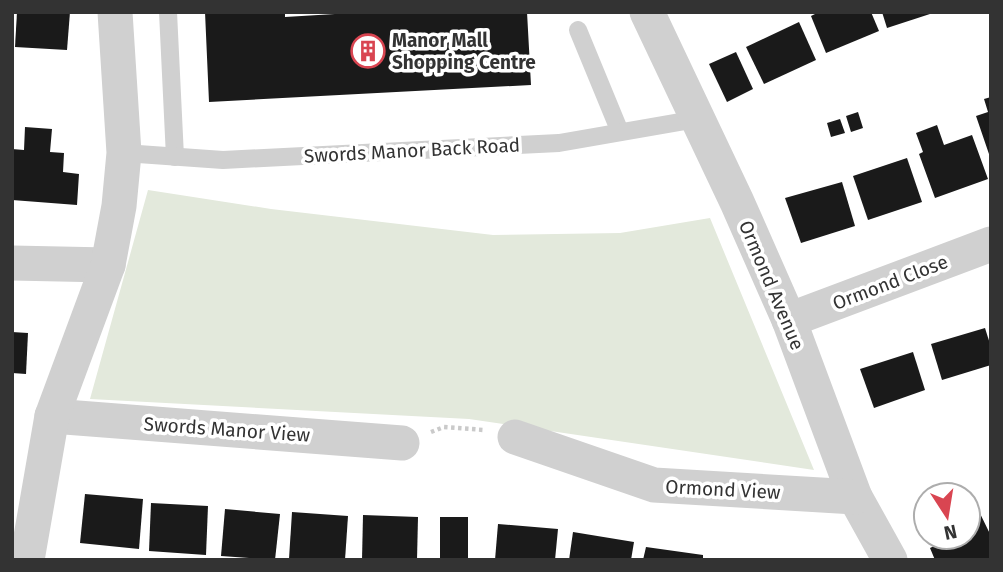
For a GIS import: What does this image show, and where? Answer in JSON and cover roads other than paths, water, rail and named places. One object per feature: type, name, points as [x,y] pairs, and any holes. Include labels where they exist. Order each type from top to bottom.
[{"type":"street","points":[[27,560],[52,416],[108,265],[119,206],[124,153],[115,12]]},
{"type":"street","name":"Ormond Avenue","points":[[647,12],[737,202],[789,320],[855,497],[890,560]]},
{"type":"street","name":"Ormond Close","points":[[789,320],[991,244]]},
{"type":"street","points":[[12,263],[108,265]]},
{"type":"street","name":"Swords Manor View","points":[[52,416],[402,443]]},
{"type":"street","name":"Ormond View","points":[[515,437],[654,485],[855,497]]},
{"type":"lane","points":[[168,12],[175,157]]},
{"type":"lane","points":[[578,30],[620,132]]},
{"type":"lane","name":"Swords Manor Back Road","points":[[124,153],[223,160],[559,143],[697,119]]},
{"type":"place","name":"Manor Mall Shopping Centre","points":[[368,51]]}]
